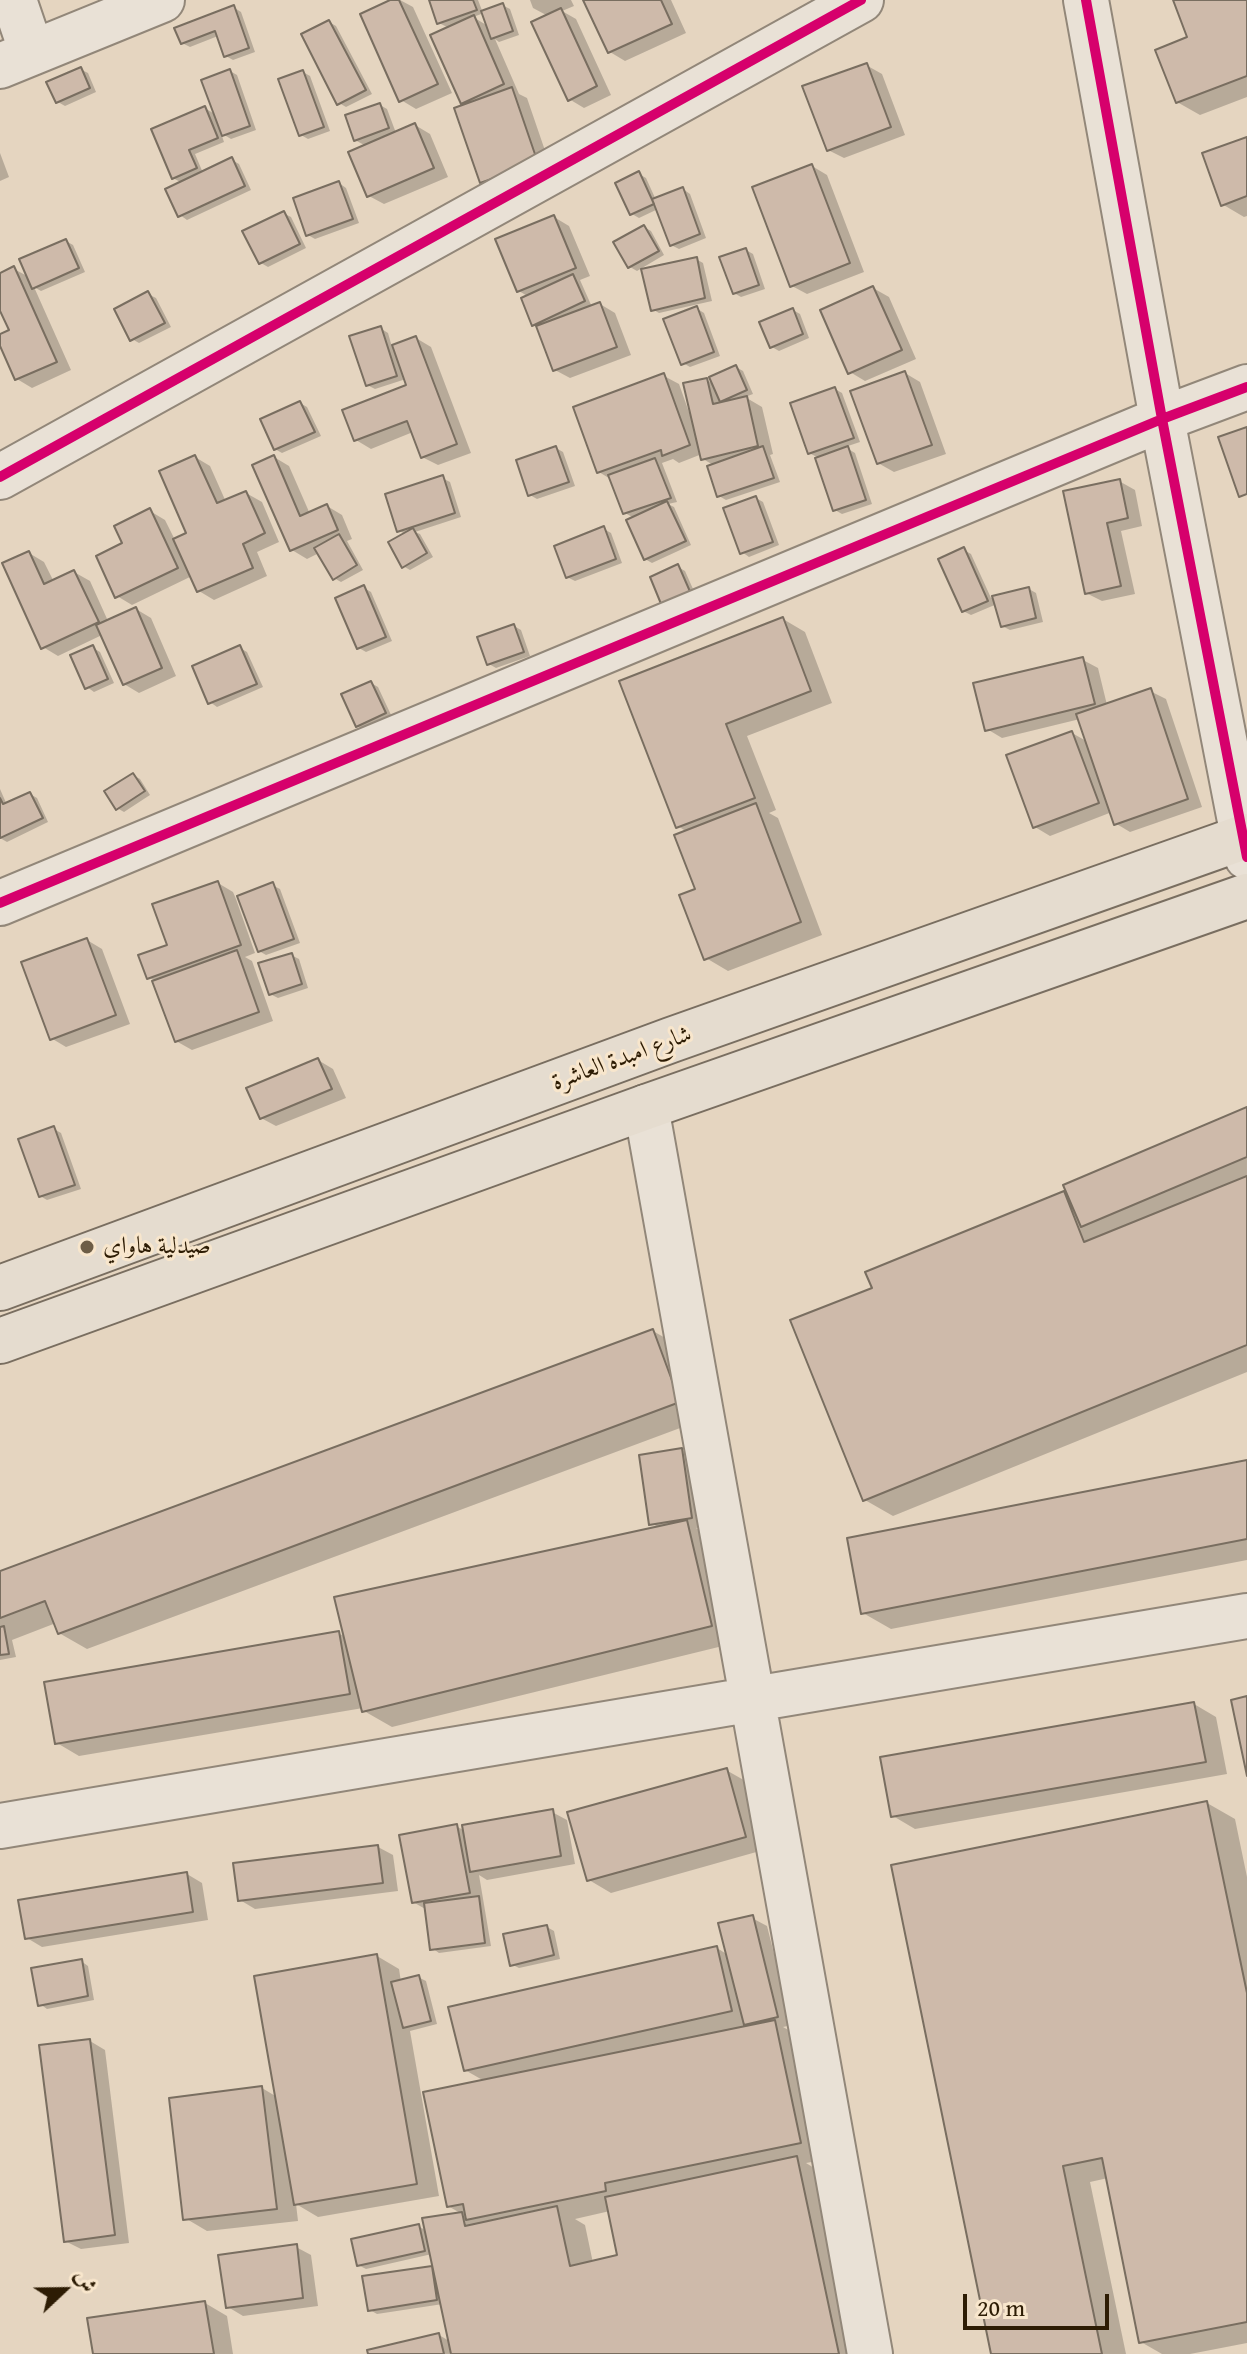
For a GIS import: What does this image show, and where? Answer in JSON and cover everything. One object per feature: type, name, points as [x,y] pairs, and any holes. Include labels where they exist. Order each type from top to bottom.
[{"type":"main road","name":"شارع امبدة العاشرة","points":[[0,1288],[671,1040],[1245,843]]},
{"type":"main road","points":[[0,1341],[646,1107],[1247,896]]},
{"type":"street","points":[[14,0],[16,60],[162,0]]},
{"type":"street","points":[[0,477],[861,0]]},
{"type":"street","points":[[1086,0],[1162,419],[1245,843]]},
{"type":"street","points":[[0,903],[1162,419],[1247,387]]},
{"type":"street","points":[[646,1107],[755,1699],[870,2354]]},
{"type":"street","points":[[0,1826],[1247,1616]]},
{"type":"building","points":[[390,0],[399,0],[438,84],[399,102],[360,14]]},
{"type":"building","points":[[429,0],[473,0],[477,10],[437,24]]},
{"type":"building","points":[[583,0],[661,0],[672,24],[608,53]]},
{"type":"building","points":[[1173,0],[1247,0],[1247,76],[1176,103],[1155,50],[1187,37]]},
{"type":"building","points":[[503,3],[513,31],[491,39],[481,11]]},
{"type":"building","points":[[234,5],[249,48],[224,57],[215,31],[181,44],[174,28]]},
{"type":"building","points":[[561,8],[597,86],[568,101],[531,22]]},
{"type":"building","points":[[474,15],[504,84],[461,104],[430,35]]},
{"type":"building","points":[[329,20],[366,90],[337,105],[301,34]]},
{"type":"building","points":[[867,63],[891,127],[827,151],[802,86]]},
{"type":"building","points":[[81,67],[90,88],[56,103],[46,82]]},
{"type":"building","points":[[230,69],[250,126],[222,136],[201,80]]},
{"type":"building","points":[[303,70],[324,127],[299,136],[278,79]]},
{"type":"building","points":[[512,87],[538,163],[480,183],[454,108]]},
{"type":"building","points":[[380,103],[389,128],[354,141],[345,115]]},
{"type":"building","points":[[205,106],[218,138],[189,150],[197,168],[172,179],[151,129]]},
{"type":"building","points":[[415,123],[434,168],[367,197],[348,152]]},
{"type":"building","points":[[1247,137],[1247,196],[1221,206],[1202,153]]},
{"type":"building","points":[[232,157],[245,186],[178,217],[165,189]]},
{"type":"building","points":[[812,164],[850,263],[790,287],[752,187]]},
{"type":"building","points":[[639,171],[654,204],[630,215],[615,183]]},
{"type":"building","points":[[339,181],[353,219],[306,236],[293,198]]},
{"type":"building","points":[[683,187],[700,234],[670,246],[652,199]]},
{"type":"building","points":[[284,211],[300,244],[259,264],[242,231]]},
{"type":"building","points":[[554,215],[576,268],[517,292],[495,239]]},
{"type":"building","points":[[644,225],[659,251],[628,268],[613,242]]},
{"type":"building","points":[[66,239],[79,268],[32,289],[19,259]]},
{"type":"building","points":[[746,248],[759,285],[733,294],[719,257]]},
{"type":"building","points":[[697,257],[705,298],[651,311],[641,269]]},
{"type":"building","points":[[14,266],[57,362],[15,380],[0,346],[0,334],[9,330],[0,311],[0,273]]},
{"type":"building","points":[[573,274],[585,301],[532,326],[521,298]]},
{"type":"building","points":[[873,286],[902,350],[848,374],[820,310]]},
{"type":"building","points":[[148,291],[165,323],[130,341],[114,309]]},
{"type":"building","points":[[600,302],[617,347],[553,371],[536,326]]},
{"type":"building","points":[[697,306],[714,352],[681,365],[663,319]]},
{"type":"building","points":[[793,308],[803,334],[770,348],[759,322]]},
{"type":"building","points":[[381,326],[397,376],[366,386],[349,336]]},
{"type":"building","points":[[416,336],[457,444],[421,458],[407,421],[354,441],[342,410],[406,385],[392,345]]},
{"type":"building","points":[[736,365],[747,390],[720,402],[709,377]]},
{"type":"building","points":[[905,371],[932,445],[877,464],[850,391]]},
{"type":"building","points":[[664,373],[690,445],[662,456],[661,450],[597,473],[573,407]]},
{"type":"building","points":[[707,378],[713,404],[747,396],[758,446],[701,460],[683,383]]},
{"type":"building","points":[[835,387],[854,438],[808,454],[790,403]]},
{"type":"building","points":[[300,401],[315,432],[274,450],[260,419]]},
{"type":"building","points":[[1247,427],[1247,494],[1239,497],[1218,437]]},
{"type":"building","points":[[556,446],[569,482],[528,496],[516,460]]},
{"type":"building","points":[[763,446],[774,478],[717,497],[707,466]]},
{"type":"building","points":[[848,446],[866,500],[833,511],[815,458]]},
{"type":"building","points":[[195,455],[217,503],[246,491],[265,533],[243,544],[253,568],[197,592],[173,539],[186,533],[159,471]]},
{"type":"building","points":[[274,455],[300,516],[327,504],[338,530],[290,551],[252,465]]},
{"type":"building","points":[[655,458],[671,498],[623,514],[608,475]]},
{"type":"building","points":[[443,475],[455,513],[397,532],[385,494]]},
{"type":"building","points":[[1120,479],[1128,518],[1107,523],[1121,586],[1085,594],[1063,491]]},
{"type":"building","points":[[756,496],[773,542],[740,554],[723,508]]},
{"type":"building","points":[[667,501],[686,541],[644,560],[626,520]]},
{"type":"building","points":[[150,508],[178,568],[115,598],[96,556],[122,543],[114,526]]},
{"type":"building","points":[[604,526],[616,559],[566,578],[554,546]]},
{"type":"building","points":[[413,528],[427,553],[402,568],[388,542]]},
{"type":"building","points":[[339,534],[357,565],[333,580],[314,548]]},
{"type":"building","points":[[964,547],[988,601],[962,612],[938,559]]},
{"type":"building","points":[[29,551],[44,584],[74,570],[99,622],[41,649],[2,563]]},
{"type":"building","points":[[678,564],[695,603],[666,616],[650,577]]},
{"type":"building","points":[[364,585],[386,637],[357,649],[335,598]]},
{"type":"building","points":[[1029,587],[1036,618],[1001,627],[992,596]]},
{"type":"building","points":[[136,607],[162,668],[123,685],[96,625]]},
{"type":"building","points":[[783,617],[811,691],[726,724],[755,798],[676,828],[619,681]]},
{"type":"building","points":[[514,624],[524,652],[487,665],[477,637]]},
{"type":"building","points":[[93,645],[108,679],[85,689],[70,655]]},
{"type":"building","points":[[240,645],[257,684],[208,704],[192,666]]},
{"type":"building","points":[[1083,657],[1095,704],[985,731],[973,683]]},
{"type":"building","points":[[371,681],[386,713],[356,727],[341,694]]},
{"type":"building","points":[[1151,688],[1188,799],[1114,825],[1076,714]]},
{"type":"building","points":[[1072,731],[1099,803],[1033,828],[1006,755]]},
{"type":"building","points":[[133,773],[145,791],[116,810],[104,791]]},
{"type":"building","points":[[30,792],[43,818],[0,838],[0,798],[3,804]]},
{"type":"building","points":[[756,803],[801,922],[704,960],[679,895],[695,889],[674,835]]},
{"type":"building","points":[[218,881],[241,945],[147,979],[138,955],[167,945],[152,904]]},
{"type":"building","points":[[273,882],[294,939],[258,952],[237,896]]},
{"type":"building","points":[[87,938],[116,1015],[50,1040],[21,962]]},
{"type":"building","points":[[237,950],[259,1012],[175,1042],[152,981]]},
{"type":"building","points":[[292,953],[302,984],[269,995],[258,963]]},
{"type":"building","points":[[318,1058],[332,1089],[260,1119],[246,1088]]},
{"type":"building","points":[[1247,1107],[1247,1157],[1081,1227],[1063,1185]]},
{"type":"building","points":[[54,1126],[75,1185],[39,1197],[18,1139]]},
{"type":"building","points":[[1247,1176],[1247,1345],[863,1501],[790,1320],[872,1288],[865,1272],[1064,1191],[1084,1242]]},
{"type":"building","points":[[653,1329],[680,1402],[58,1634],[45,1601],[0,1618],[0,1571]]},
{"type":"building","points":[[682,1448],[692,1518],[649,1525],[639,1455]]},
{"type":"building","points":[[1247,1460],[1247,1539],[861,1614],[847,1538]]},
{"type":"building","points":[[687,1520],[712,1626],[362,1712],[334,1597]]},
{"type":"building","points":[[4,1626],[9,1654],[0,1655],[0,1627]]},
{"type":"building","points":[[339,1631],[350,1694],[55,1744],[44,1682]]},
{"type":"building","points":[[1247,1696],[1247,1776],[1231,1700]]},
{"type":"building","points":[[1194,1702],[1206,1762],[891,1817],[880,1757]]},
{"type":"building","points":[[727,1768],[746,1837],[587,1881],[567,1812]]},
{"type":"building","points":[[1207,1801],[1247,1993],[1247,2322],[1139,2343],[1102,2158],[1063,2166],[1102,2354],[991,2354],[891,1865]]},
{"type":"building","points":[[553,1809],[561,1856],[470,1872],[462,1825]]},
{"type":"building","points":[[457,1824],[470,1893],[412,1903],[399,1835]]},
{"type":"building","points":[[378,1845],[383,1883],[238,1901],[233,1863]]},
{"type":"building","points":[[187,1872],[193,1912],[25,1939],[18,1900]]},
{"type":"building","points":[[479,1896],[485,1943],[430,1950],[424,1903]]},
{"type":"building","points":[[753,1915],[778,2017],[744,2025],[718,1923]]},
{"type":"building","points":[[547,1925],[554,1955],[510,1966],[503,1934]]},
{"type":"building","points":[[717,1946],[732,2011],[464,2071],[448,2007]]},
{"type":"building","points":[[377,1954],[417,2184],[294,2205],[254,1976]]},
{"type":"building","points":[[82,1959],[88,1996],[38,2006],[31,1968]]},
{"type":"building","points":[[419,1975],[431,2021],[403,2028],[391,1982]]},
{"type":"building","points":[[775,2020],[801,2143],[605,2183],[606,2191],[466,2220],[463,2204],[447,2207],[423,2092]]},
{"type":"building","points":[[90,2039],[115,2235],[64,2242],[39,2045]]},
{"type":"building","points":[[262,2086],[277,2209],[183,2220],[169,2098]]},
{"type":"building","points":[[797,2156],[839,2354],[451,2354],[422,2218],[462,2212],[465,2226],[557,2206],[570,2266],[617,2255],[605,2197]]},
{"type":"building","points":[[419,2224],[425,2251],[357,2266],[351,2239]]},
{"type":"building","points":[[297,2244],[303,2298],[226,2308],[218,2255]]},
{"type":"building","points":[[432,2266],[437,2300],[368,2311],[362,2276]]},
{"type":"building","points":[[205,2301],[214,2354],[93,2354],[87,2318]]},
{"type":"building","points":[[439,2333],[444,2354],[368,2354],[367,2350]]},
{"type":"cycle path","points":[[0,477],[861,0]]},
{"type":"cycle path","points":[[1086,0],[1162,419],[1247,857]]},
{"type":"cycle path","points":[[0,903],[1162,419],[1247,387]]},
{"type":"place","name":"صيدلية هاواي","points":[[87,1247]]}]
